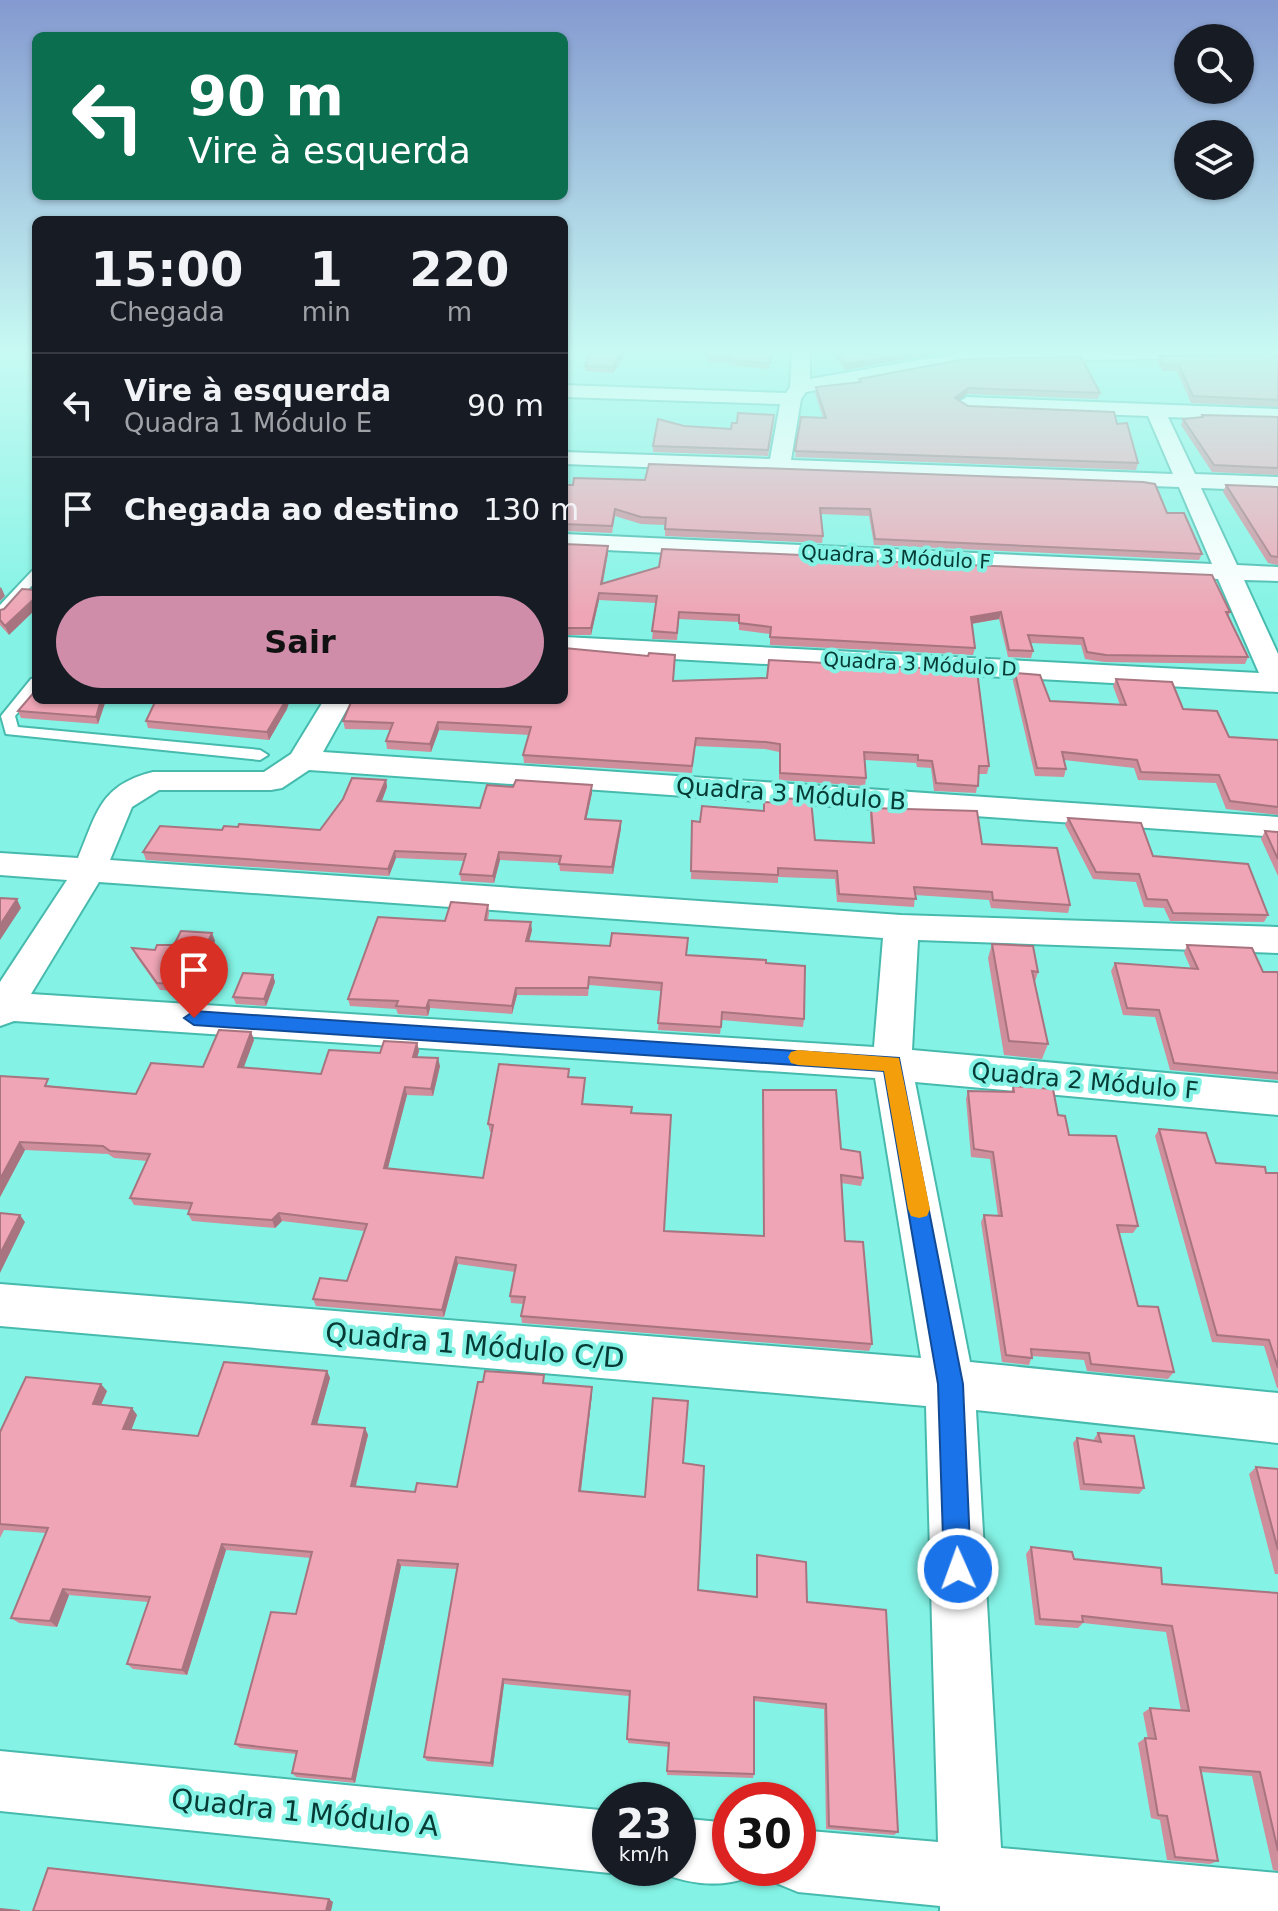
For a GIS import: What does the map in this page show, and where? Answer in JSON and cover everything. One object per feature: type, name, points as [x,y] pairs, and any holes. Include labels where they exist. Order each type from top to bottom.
[{"type":"street","points":[[779,467],[785,437]]},
{"type":"street","points":[[1167,437],[1278,683]]},
{"type":"street","points":[[568,458],[1278,484]]},
{"type":"street","name":"Quadra 3 Módulo F","points":[[568,541],[1278,574]]},
{"type":"street","name":"Quadra 3 Módulo D","points":[[568,645],[1278,683]]},
{"type":"street","points":[[1,1008],[90,870],[118,801],[153,781],[271,781],[303,760],[336,704]]},
{"type":"street","name":"Quadra 3 Módulo B","points":[[303,760],[1278,827]]},
{"type":"street","points":[[0,864],[901,927],[1278,940]]},
{"type":"street","points":[[901,927],[892,1064],[950,1384],[971,1894]]},
{"type":"street","name":"Quadra 2 Módulo F","points":[[1,1008],[892,1064],[1278,1099]]},
{"type":"street","name":"Quadra 1 Módulo C/D","points":[[0,1305],[950,1384],[1278,1418]]},
{"type":"street","name":"Quadra 1 Módulo A","points":[[0,1781],[592,1840]]},
{"type":"street","points":[[816,1864],[971,1894],[1278,1905]]},
{"type":"lane","points":[[0,613],[32,579]]},
{"type":"lane","points":[[32,687],[8,716],[11,731],[260,755]]},
{"type":"building","points":[[655,437],[770,437],[768,450],[653,446]]},
{"type":"building","points":[[797,437],[1131,437],[1138,463],[795,451]]},
{"type":"building","points":[[1195,437],[1278,437],[1278,468],[1214,465]]},
{"type":"building","points":[[649,464],[1143,482],[1155,484],[1167,513],[1184,513],[1202,554],[875,539],[870,509],[820,508],[823,536],[665,529],[666,518],[641,517],[615,509],[612,526],[568,524],[568,485],[573,485],[574,478],[645,480]]},
{"type":"building","points":[[1226,485],[1278,487],[1278,557],[1271,556]]},
{"type":"building","points":[[568,544],[608,546],[601,584],[659,567],[662,549],[1212,575],[1248,657],[1106,655],[1087,652],[1083,638],[1028,635],[1033,651],[1009,650],[1001,612],[971,617],[975,648],[770,637],[771,627],[739,623],[739,615],[679,612],[677,633],[652,631],[657,596],[599,593],[591,628],[568,628]]},
{"type":"building","points":[[22,589],[32,590],[32,601],[5,626],[0,620],[0,610]]},
{"type":"building","points":[[568,648],[648,656],[649,653],[675,655],[673,681],[767,678],[769,660],[977,671],[989,766],[979,766],[978,786],[936,783],[932,761],[918,760],[918,755],[864,752],[866,778],[780,773],[780,744],[766,742],[696,738],[692,766],[523,755],[531,727],[438,722],[430,744],[386,741],[393,723],[343,721],[350,704],[568,704]]},
{"type":"building","points":[[1015,673],[1040,675],[1050,701],[1126,705],[1116,679],[1172,682],[1183,709],[1217,711],[1229,737],[1278,740],[1278,807],[1230,801],[1219,775],[1141,772],[1137,760],[1062,752],[1066,769],[1037,768]]},
{"type":"building","points":[[32,695],[32,704],[100,704],[96,717],[18,711]]},
{"type":"building","points":[[154,704],[284,704],[267,732],[146,721]]},
{"type":"building","points":[[352,778],[386,780],[377,801],[480,808],[487,785],[513,787],[516,780],[592,785],[585,819],[621,821],[612,867],[559,864],[561,856],[499,852],[493,876],[460,874],[466,854],[395,851],[388,869],[143,852],[160,826],[222,830],[224,826],[238,827],[239,824],[320,830],[343,799]]},
{"type":"building","points":[[781,798],[811,800],[815,840],[874,843],[871,808],[977,811],[982,844],[1057,848],[1070,905],[993,900],[992,892],[914,887],[916,899],[839,894],[837,871],[778,868],[778,875],[691,871],[692,821],[700,822],[702,806],[764,811],[764,802],[781,803]]},
{"type":"building","points":[[1068,818],[1141,823],[1153,856],[1248,864],[1268,915],[1173,913],[1167,900],[1147,899],[1139,874],[1096,872]]},
{"type":"building","points":[[1265,831],[1278,832],[1278,859]]},
{"type":"building","points":[[0,898],[17,899],[0,925]]},
{"type":"building","points":[[451,902],[488,905],[485,920],[531,922],[526,941],[610,946],[612,933],[688,938],[686,955],[805,966],[804,1019],[722,1012],[721,1027],[658,1023],[662,983],[589,977],[588,988],[516,988],[512,1006],[429,1000],[426,1008],[396,1006],[398,1001],[348,999],[378,917],[445,921]]},
{"type":"building","points":[[181,931],[212,933],[191,979],[181,979],[179,984],[157,983],[132,948],[155,950],[157,945],[174,945]]},
{"type":"building","points":[[992,944],[1033,946],[1038,972],[1032,971],[1048,1044],[1009,1041]]},
{"type":"building","points":[[1187,945],[1252,948],[1263,972],[1278,972],[1278,1073],[1174,1063],[1159,1010],[1127,1008],[1115,963],[1198,969]]},
{"type":"building","points":[[243,973],[273,975],[264,999],[233,997]]},
{"type":"building","points":[[219,1030],[251,1032],[238,1067],[321,1074],[329,1050],[380,1053],[384,1041],[417,1043],[413,1057],[438,1058],[431,1089],[405,1087],[384,1168],[483,1178],[493,1125],[488,1124],[499,1064],[569,1069],[568,1077],[585,1078],[582,1104],[632,1107],[631,1113],[671,1115],[664,1231],[764,1236],[763,1090],[836,1090],[841,1149],[860,1152],[863,1178],[841,1175],[845,1241],[863,1242],[872,1344],[521,1316],[525,1297],[510,1296],[516,1265],[456,1257],[442,1310],[313,1299],[320,1278],[347,1281],[367,1224],[279,1213],[272,1220],[188,1214],[192,1203],[130,1198],[150,1154],[110,1151],[103,1146],[20,1142],[0,1179],[0,1076],[48,1079],[45,1086],[136,1094],[151,1063],[203,1067]]},
{"type":"building","points":[[1013,1086],[1053,1089],[1058,1115],[1065,1116],[1069,1135],[1116,1136],[1138,1226],[1117,1225],[1138,1306],[1158,1307],[1174,1372],[1091,1364],[1089,1353],[1031,1349],[1032,1358],[1006,1355],[984,1215],[1002,1216],[993,1152],[974,1149],[968,1091],[1014,1092]]},
{"type":"building","points":[[1159,1129],[1206,1133],[1216,1163],[1265,1167],[1266,1173],[1278,1173],[1278,1368],[1269,1340],[1217,1335]]},
{"type":"building","points":[[0,1213],[20,1215],[0,1254]]},
{"type":"building","points":[[224,1362],[327,1371],[312,1424],[365,1428],[351,1486],[415,1492],[417,1483],[457,1487],[478,1382],[483,1382],[485,1371],[544,1375],[543,1383],[592,1387],[579,1491],[645,1497],[653,1398],[688,1401],[683,1463],[704,1466],[698,1590],[757,1597],[757,1555],[806,1562],[807,1602],[886,1610],[898,1832],[829,1826],[826,1704],[754,1697],[754,1774],[667,1771],[669,1743],[627,1739],[630,1691],[503,1679],[491,1763],[424,1757],[458,1564],[398,1560],[352,1779],[292,1773],[297,1751],[235,1744],[271,1612],[296,1614],[312,1552],[222,1544],[182,1670],[127,1664],[150,1597],[63,1589],[50,1621],[11,1618],[48,1528],[0,1524],[0,1432],[26,1377],[101,1384],[93,1404],[132,1408],[123,1429],[198,1436]]},
{"type":"building","points":[[1098,1433],[1134,1436],[1144,1488],[1084,1484],[1077,1438],[1101,1442]]},
{"type":"building","points":[[1256,1467],[1278,1469],[1278,1550]]},
{"type":"building","points":[[1031,1547],[1072,1552],[1074,1559],[1161,1568],[1162,1584],[1278,1593],[1278,1851],[1260,1772],[1200,1767],[1218,1861],[1175,1857],[1167,1816],[1158,1815],[1145,1738],[1156,1739],[1150,1708],[1189,1711],[1172,1626],[1082,1616],[1083,1622],[1040,1619]]},
{"type":"building","points":[[48,1868],[329,1899],[326,1911],[33,1911]]},
{"type":"slow traffic","points":[[798,1057],[892,1064],[919,1209]]},
{"type":"route","points":[[194,1018],[892,1064],[950,1384],[958,1569]]}]
